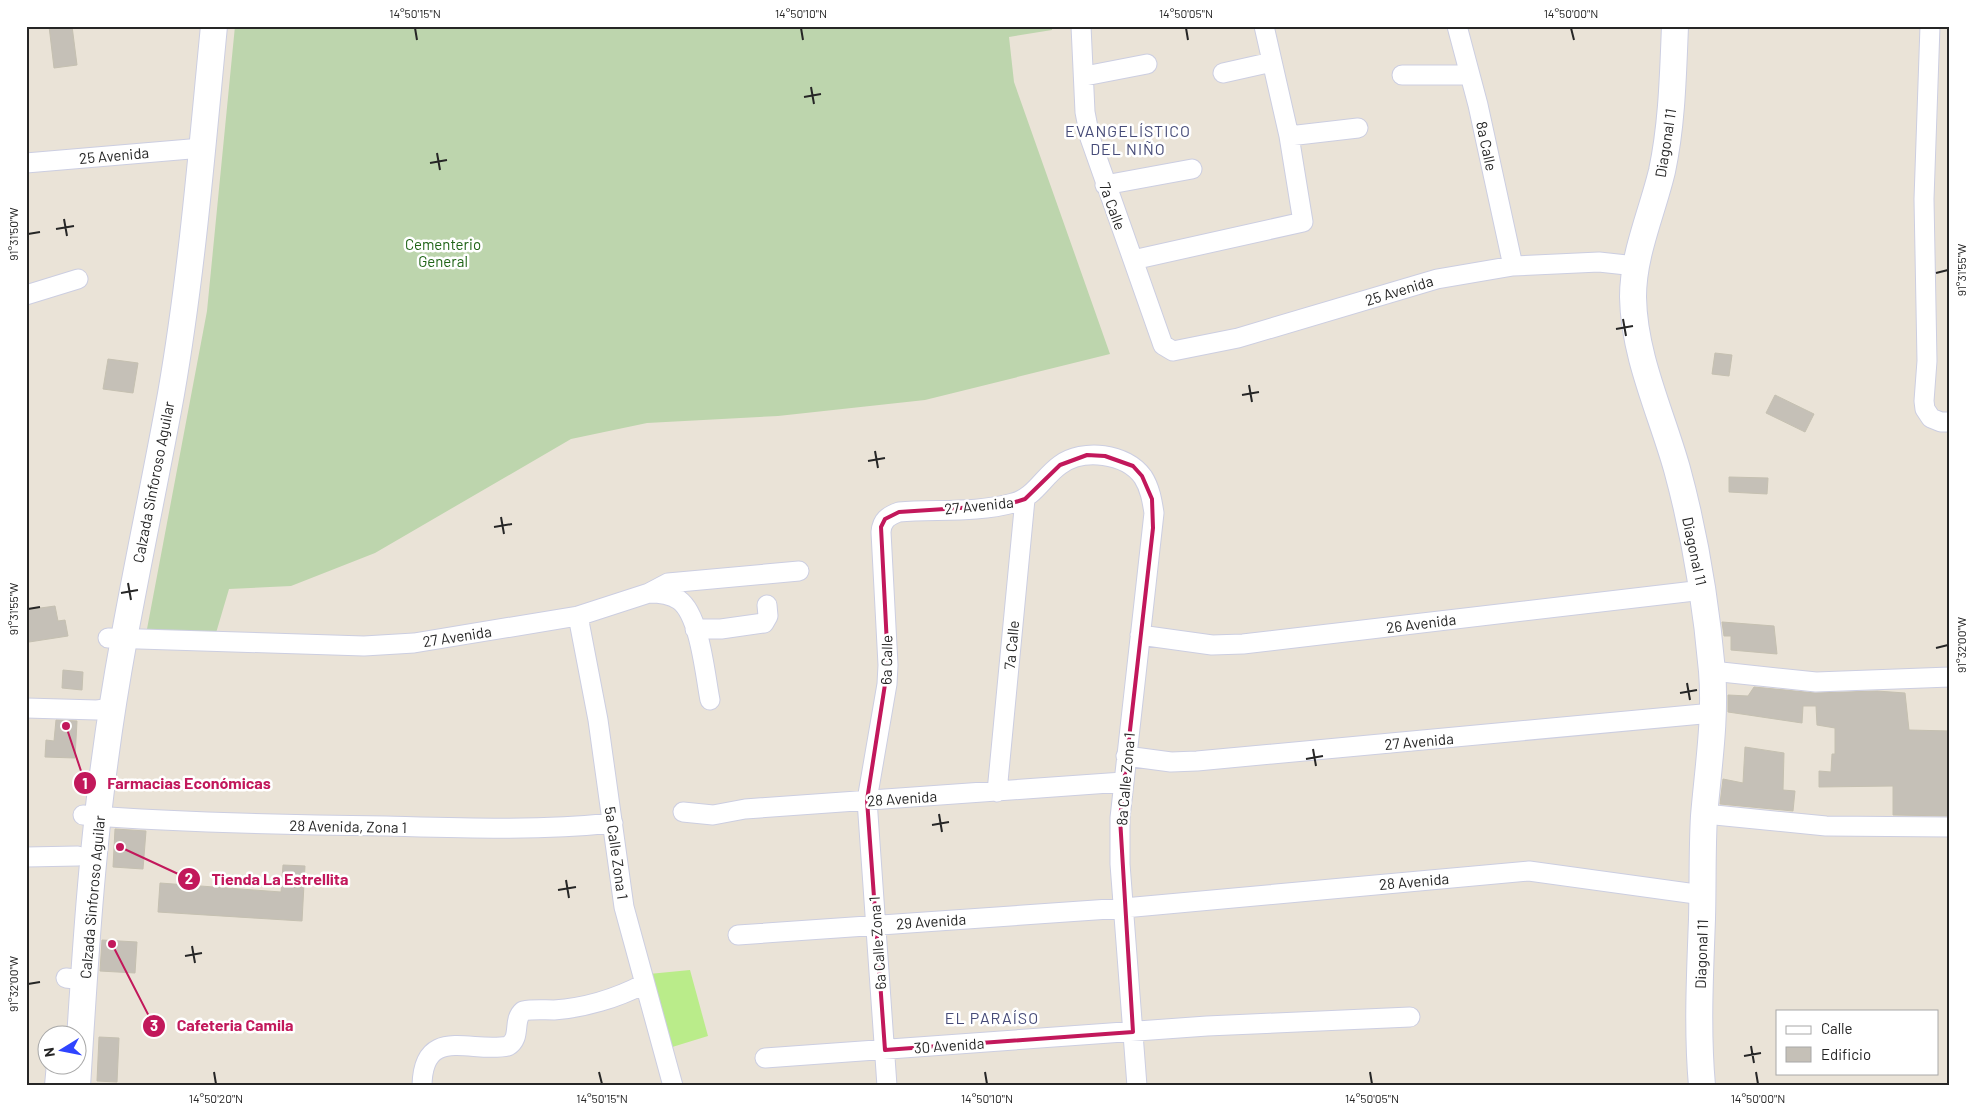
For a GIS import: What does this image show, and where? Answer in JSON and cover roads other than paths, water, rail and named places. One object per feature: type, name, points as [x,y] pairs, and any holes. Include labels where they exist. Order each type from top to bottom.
[{"type":"main road","name":"Calzada Sinforoso Aguilar","points":[[193,148],[197,26]]},
{"type":"main road","name":"Calzada Sinforoso Aguilar","points":[[64,1024],[75,979],[91,815],[116,637],[129,512],[165,337],[193,148],[214,26]]},
{"type":"main road","name":"Diagonal 11","points":[[1675,26],[1668,132],[1662,170],[1636,266],[1633,300],[1635,329],[1642,362],[1660,412],[1678,472],[1703,590],[1712,670],[1713,713],[1704,814],[1699,1014],[1702,1086]]},
{"type":"main road","name":"Calzada Sinforoso Aguilar","points":[[77,1086],[75,979],[78,856],[91,815]]},
{"type":"street","name":"7a Calle","points":[[1081,26],[1085,76],[1085,112],[1090,138],[1105,184],[1167,350]]},
{"type":"street","points":[[1133,260],[1303,222],[1289,136],[1264,26]]},
{"type":"street","name":"8a Calle","points":[[1457,26],[1470,75],[1513,266]]},
{"type":"street","points":[[1930,26],[1924,199],[1927,361],[1924,401],[1925,409],[1931,418],[1941,422],[1950,422]]},
{"type":"street","points":[[1223,73],[1272,62]]},
{"type":"street","points":[[1085,76],[1147,64]]},
{"type":"street","points":[[1402,75],[1470,75]]},
{"type":"street","points":[[1289,136],[1358,128]]},
{"type":"street","name":"25 Avenida","points":[[26,163],[193,148]]},
{"type":"street","points":[[1105,184],[1192,169]]},
{"type":"street","name":"25 Avenida","points":[[1167,350],[1173,351],[1238,338],[1425,282],[1513,266],[1599,262],[1636,266]]},
{"type":"street","points":[[26,295],[78,279]]},
{"type":"street","name":"27 Avenida","points":[[885,519],[899,512],[1012,504],[1025,499],[1060,465],[1080,457],[1105,456],[1120,460],[1133,466],[1142,476]]},
{"type":"street","name":"8a Calle Zona 1","points":[[1137,1086],[1120,864],[1123,782],[1154,513],[1150,492],[1142,476]]},
{"type":"street","name":"7a Calle","points":[[997,792],[1025,499]]},
{"type":"street","name":"6a Calle","points":[[867,800],[887,684],[888,639],[881,532],[885,519]]},
{"type":"street","name":"27 Avenida","points":[[116,637],[381,646],[449,638],[578,616],[649,593],[668,583],[799,571]]},
{"type":"street","name":"26 Avenida","points":[[1140,635],[1204,644],[1243,644],[1703,590]]},
{"type":"street","points":[[649,593],[669,595],[687,607],[696,629],[710,700]]},
{"type":"street","points":[[696,629],[721,629],[764,623],[768,616],[767,604]]},
{"type":"street","name":"5a Calle Zona 1","points":[[578,616],[598,720],[624,907],[673,1086]]},
{"type":"street","points":[[1712,670],[1816,682],[1950,677]]},
{"type":"street","points":[[26,708],[105,709]]},
{"type":"street","name":"27 Avenida","points":[[1126,756],[1171,762],[1197,761],[1713,713]]},
{"type":"street","name":"28 Avenida","points":[[683,812],[713,815],[745,809],[1123,782]]},
{"type":"street","name":"6a Calle Zona 1","points":[[867,800],[887,1086]]},
{"type":"street","points":[[1704,814],[1826,826],[1950,827]]},
{"type":"street","name":"28 Avenida, Zona 1","points":[[91,815],[297,825],[409,827],[568,827],[613,823]]},
{"type":"street","points":[[26,856],[78,856]]},
{"type":"street","name":"28 Avenida","points":[[1124,908],[1529,871],[1703,895]]},
{"type":"street","name":"29 Avenida","points":[[738,935],[1124,908]]},
{"type":"street","points":[[422,1083],[424,1064],[427,1058],[441,1048],[454,1045],[503,1047],[512,1044],[516,1036],[518,1015],[522,1011],[554,1010],[588,1004],[630,991],[644,984]]},
{"type":"street","name":"30 Avenida","points":[[765,1058],[1133,1032],[1410,1017]]},
{"type":"place","name":"Farmacias Económicas","points":[[66,726]]},
{"type":"place","name":"Tienda La Estrellita","points":[[120,847]]},
{"type":"place","name":"Cafeteria Camila","points":[[112,944]]},
{"type":"district","name":"EVANGELÍSTICO DEL NIÑO","points":[[1128,139]]},
{"type":"district","name":"EL PARAÍSO","points":[[992,1017]]},
{"type":"park label","name":"Cementerio General","points":[[443,252]]}]
